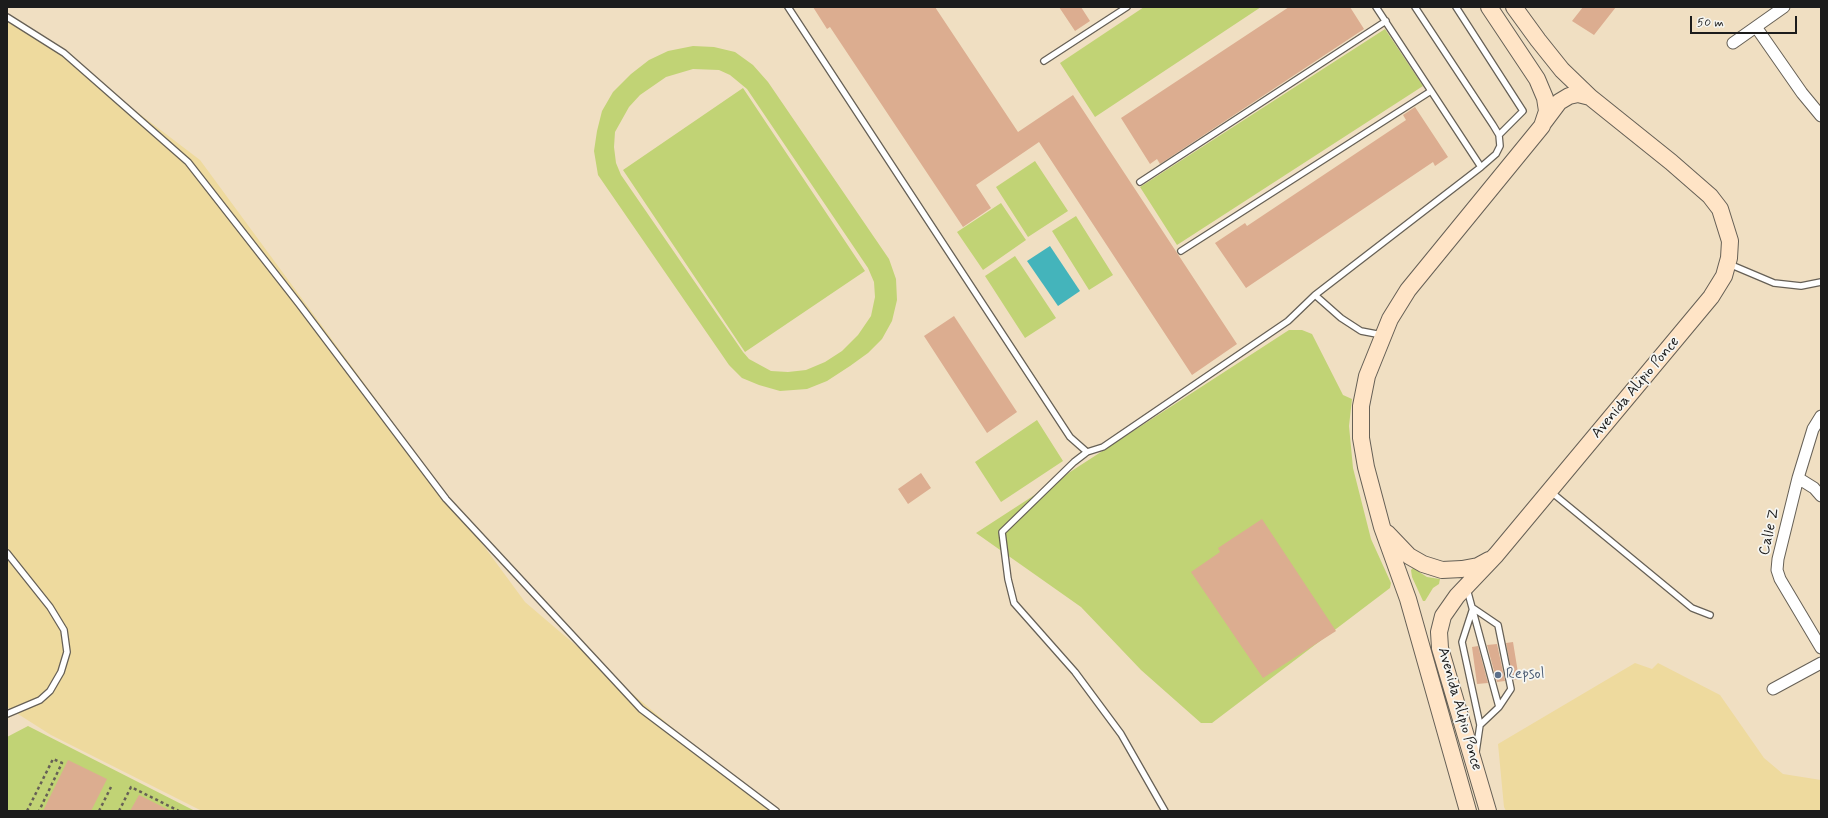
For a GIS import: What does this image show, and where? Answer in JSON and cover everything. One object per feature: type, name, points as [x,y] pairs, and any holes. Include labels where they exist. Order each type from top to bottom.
[{"type":"main road","name":"Avenida Alipio Ponce","points":[[1488,811],[1466,769],[1408,598],[1382,527],[1366,467],[1361,438],[1361,406],[1367,376],[1382,335],[1408,290],[1542,126],[1547,111],[1545,98],[1537,79],[1489,7]]},
{"type":"main road","name":"Avenida Alipio Ponce","points":[[1468,811],[1466,769],[1440,648],[1439,632],[1443,616],[1456,596],[1496,555],[1711,297],[1724,276],[1730,241],[1727,226],[1720,209],[1710,196],[1672,162],[1590,97],[1562,70],[1514,7]]},
{"type":"main road","points":[[1542,126],[1559,102],[1569,96],[1578,94],[1590,97]]},
{"type":"main road","points":[[1382,527],[1409,556],[1423,564],[1442,570],[1462,569],[1478,566],[1496,555]]},
{"type":"street","points":[[1733,43],[1784,7]]},
{"type":"street","points":[[1756,27],[1802,93],[1821,116]]},
{"type":"street","name":"Calle Z","points":[[1821,416],[1813,429],[1798,478],[1778,559],[1777,570],[1780,579],[1821,648]]},
{"type":"street","points":[[1798,478],[1814,488],[1821,496]]},
{"type":"street","points":[[1773,689],[1821,663]]},
{"type":"lane","points":[[788,7],[1070,437],[1087,452]]},
{"type":"lane","points":[[1044,61],[1127,7]]},
{"type":"lane","points":[[1376,7],[1481,167]]},
{"type":"lane","points":[[1165,811],[1121,734],[1075,672],[1014,603],[1008,579],[1002,532],[1074,462],[1087,452],[1103,447],[1288,321],[1315,295],[1496,154],[1500,146],[1499,135],[1415,7]]},
{"type":"lane","points":[[1456,7],[1523,111],[1499,135]]},
{"type":"lane","points":[[7,17],[64,53],[188,162],[299,304],[446,499],[641,709],[776,811]]},
{"type":"lane","points":[[1140,182],[1386,21]]},
{"type":"lane","points":[[1181,251],[1431,91]]},
{"type":"lane","points":[[1727,263],[1774,283],[1801,286],[1821,282]]},
{"type":"lane","points":[[1315,295],[1342,318],[1361,331],[1382,335]]},
{"type":"lane","points":[[1550,491],[1692,608],[1710,615]]},
{"type":"lane","points":[[7,553],[54,613],[64,630],[66,652],[62,672],[50,691],[40,700],[7,714]]},
{"type":"lane","points":[[1466,587],[1499,707]]},
{"type":"lane","points":[[1466,769],[1480,725],[1499,707],[1511,689],[1498,625],[1473,608]]},
{"type":"lane","points":[[1473,608],[1462,642],[1480,725]]},
{"type":"path","points":[[28,811],[53,758],[62,763],[39,811]]},
{"type":"path","points":[[119,811],[131,786],[179,811]]},
{"type":"path","points":[[99,811],[111,787]]},
{"type":"green space","points":[[1144,7],[1261,7],[1095,117],[1060,63]]},
{"type":"green space","points":[[1385,29],[1423,86],[1177,245],[1140,187]]},
{"type":"green space","points":[[693,46],[714,47],[735,52],[753,65],[768,82],[889,259],[896,279],[897,300],[892,321],[882,339],[868,353],[827,381],[807,389],[780,391],[742,378],[729,365],[598,175],[594,151],[602,111],[613,92],[631,74],[649,60],[668,51]],"holes":[[[693,69],[719,70],[730,75],[747,89],[868,268],[874,282],[875,297],[871,316],[858,335],[842,351],[825,362],[806,370],[788,372],[771,371],[749,359],[621,175],[616,163],[614,147],[615,132],[629,107],[640,95],[666,77]]]},
{"type":"green space","points":[[743,88],[865,271],[745,352],[623,170]]},
{"type":"green space","points":[[1035,161],[1068,211],[1028,237],[996,187]]},
{"type":"green space","points":[[1001,203],[1026,240],[983,270],[957,232]]},
{"type":"green space","points":[[1076,216],[1113,275],[1089,290],[1052,231]]},
{"type":"green space","points":[[1015,256],[1056,318],[1025,338],[985,276]]},
{"type":"green space","points":[[1289,330],[1302,330],[1312,334],[1343,395],[1352,399],[1349,426],[1353,468],[1371,539],[1391,583],[1390,588],[1212,723],[1201,723],[1141,670],[1081,607],[976,533]]},
{"type":"green space","points":[[1037,420],[1063,461],[1001,502],[975,462]]},
{"type":"green space","points":[[1413,568],[1427,577],[1440,579],[1439,584],[1433,588],[1425,601],[1423,601],[1412,577],[1411,570]]},
{"type":"green space","points":[[28,726],[195,811],[7,811],[7,737]]},
{"type":"sand","points":[[7,13],[200,160],[525,602],[770,811],[202,811],[51,735],[7,707]]},
{"type":"sand","points":[[1635,663],[1652,669],[1658,663],[1720,695],[1764,758],[1783,774],[1821,780],[1821,811],[1506,811],[1504,807],[1498,744]]},
{"type":"water","points":[[1050,246],[1080,291],[1058,306],[1027,261]]},
{"type":"building","points":[[813,7],[935,7],[1018,132],[1073,95],[1237,344],[1192,375],[1039,142],[976,185],[991,208],[963,227],[830,27],[827,29]]},
{"type":"building","points":[[1059,7],[1081,7],[1090,21],[1075,31]]},
{"type":"building","points":[[1289,7],[1350,7],[1364,29],[1160,164],[1157,159],[1150,164],[1121,118]]},
{"type":"building","points":[[1583,7],[1616,7],[1594,35],[1572,21]]},
{"type":"building","points":[[1415,107],[1448,157],[1435,166],[1433,162],[1246,288],[1215,243],[1245,223],[1247,226],[1406,120],[1403,115]]},
{"type":"building","points":[[954,316],[1017,412],[987,433],[924,336]]},
{"type":"building","points":[[921,473],[931,488],[908,504],[898,489]]},
{"type":"building","points":[[1262,519],[1336,631],[1263,678],[1191,572],[1220,552],[1218,548]]},
{"type":"building","points":[[1513,642],[1519,679],[1513,680],[1506,643]]},
{"type":"building","points":[[1497,644],[1505,681],[1497,682],[1487,645]]},
{"type":"building","points":[[1478,646],[1488,683],[1477,684],[1472,647]]},
{"type":"building","points":[[68,760],[107,779],[91,811],[43,811]]},
{"type":"building","points":[[139,795],[171,811],[130,811]]},
{"type":"place","name":"Repsol","points":[[1498,675]]}]
